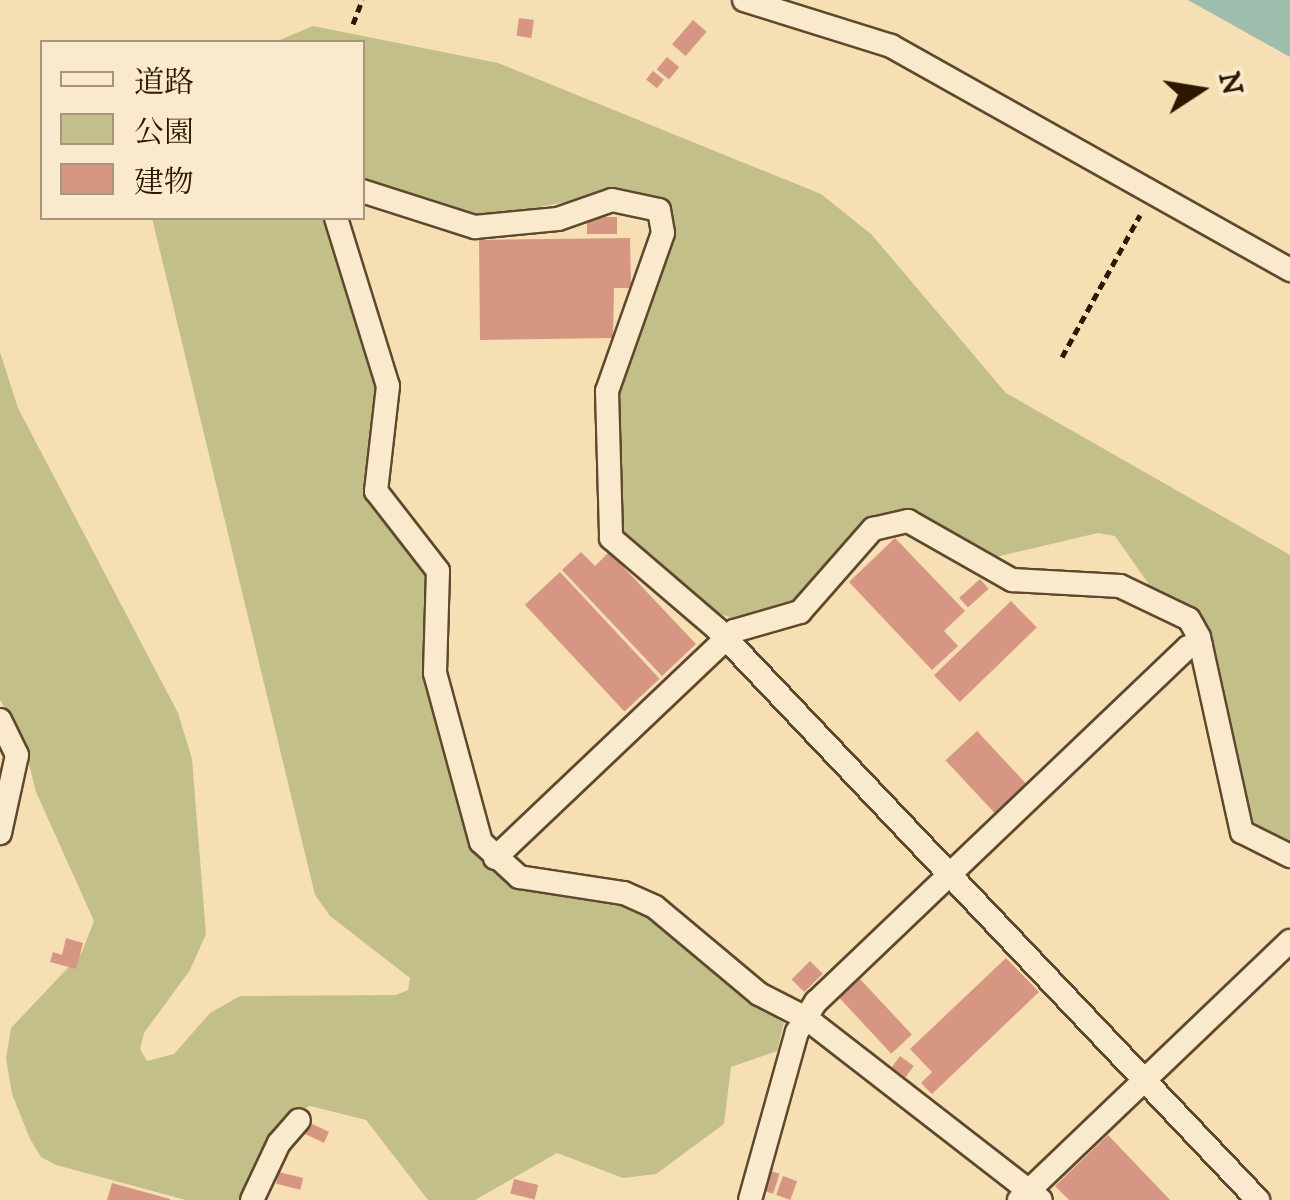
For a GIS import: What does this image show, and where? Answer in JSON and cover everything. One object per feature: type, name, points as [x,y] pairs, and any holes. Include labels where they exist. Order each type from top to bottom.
[{"type":"street","points":[[744,0],[890,46],[1290,270]]},
{"type":"street","points":[[365,192],[475,227],[558,219],[612,200],[659,210],[663,232],[607,391],[611,538],[726,638],[1258,1200]]},
{"type":"street","points":[[337,220],[390,405],[376,491],[438,571],[439,691],[476,830],[496,858],[530,881],[640,898],[758,994],[806,1018],[1030,1196],[1290,941]]},
{"type":"street","points":[[496,858],[726,638],[800,612],[873,529],[908,521],[1012,580],[1132,590],[1189,619],[1201,645],[1242,832],[1290,856]]},
{"type":"street","points":[[750,1200],[806,1018],[1188,647],[1201,645]]},
{"type":"street","points":[[0,720],[18,756],[1,824]]},
{"type":"street","points":[[252,1200],[278,1143],[299,1120]]},
{"type":"path","points":[[353,24],[362,0]]},
{"type":"path","points":[[1062,357],[1152,194]]},
{"type":"green space","points":[[313,26],[498,63],[821,194],[871,234],[1006,393],[1290,555],[1290,848],[1249,827],[1207,635],[1150,586],[1115,536],[1098,533],[996,557],[909,513],[795,605],[734,619],[704,608],[619,534],[614,407],[665,205],[625,191],[475,219],[365,184],[365,40],[280,40]]},
{"type":"green space","points":[[152,220],[329,220],[380,388],[368,470],[430,574],[427,654],[482,857],[637,906],[784,1023],[777,1051],[731,1067],[724,1124],[656,1174],[623,1178],[557,1153],[475,1200],[428,1200],[366,1120],[310,1106],[293,1114],[243,1200],[186,1200],[56,1165],[41,1157],[12,1094],[6,1058],[11,1028],[81,954],[94,921],[36,792],[22,737],[0,700],[0,352],[18,408],[178,713],[192,759],[206,934],[190,970],[144,1033],[140,1049],[147,1061],[174,1054],[210,1013],[240,996],[396,995],[408,990],[410,978],[330,916],[315,895]]},
{"type":"shaded area","points":[[1188,0],[1290,0],[1290,57]]},
{"type":"building","points":[[519,18],[534,20],[531,38],[516,36]]},
{"type":"building","points":[[693,20],[707,32],[686,56],[672,44]]},
{"type":"building","points":[[667,57],[679,67],[669,80],[657,69]]},
{"type":"building","points":[[653,71],[664,80],[657,88],[646,80]]},
{"type":"building","points":[[587,217],[617,217],[617,234],[587,234]]},
{"type":"building","points":[[630,238],[631,288],[614,288],[613,338],[480,340],[479,240]]},
{"type":"building","points":[[895,538],[965,611],[944,631],[958,646],[932,670],[849,582]]},
{"type":"building","points":[[581,552],[595,566],[609,552],[696,644],[662,676],[562,570]]},
{"type":"building","points":[[560,572],[660,679],[624,712],[525,605]]},
{"type":"building","points":[[980,579],[989,589],[968,607],[959,598]]},
{"type":"building","points":[[1011,601],[1037,628],[960,702],[934,675]]},
{"type":"building","points":[[977,731],[1027,784],[995,814],[946,760]]},
{"type":"building","points":[[66,938],[83,943],[76,969],[50,962],[53,952],[62,955]]},
{"type":"building","points":[[1006,958],[1039,992],[932,1094],[921,1083],[932,1072],[910,1049]]},
{"type":"building","points":[[810,961],[823,974],[804,992],[792,979]]},
{"type":"building","points":[[860,979],[912,1035],[891,1054],[840,998]]},
{"type":"building","points":[[900,1056],[914,1066],[906,1077],[892,1067]]},
{"type":"building","points":[[310,1123],[329,1132],[324,1143],[305,1134]]},
{"type":"building","points":[[1108,1135],[1170,1200],[1069,1200],[1055,1186]]},
{"type":"building","points":[[771,1171],[780,1174],[773,1194],[765,1191]]},
{"type":"building","points":[[279,1172],[303,1178],[300,1190],[276,1184]]},
{"type":"building","points":[[783,1176],[797,1181],[790,1200],[776,1195]]},
{"type":"building","points":[[514,1179],[538,1185],[535,1200],[510,1194]]},
{"type":"building","points":[[112,1183],[170,1199],[170,1200],[107,1200]]}]
